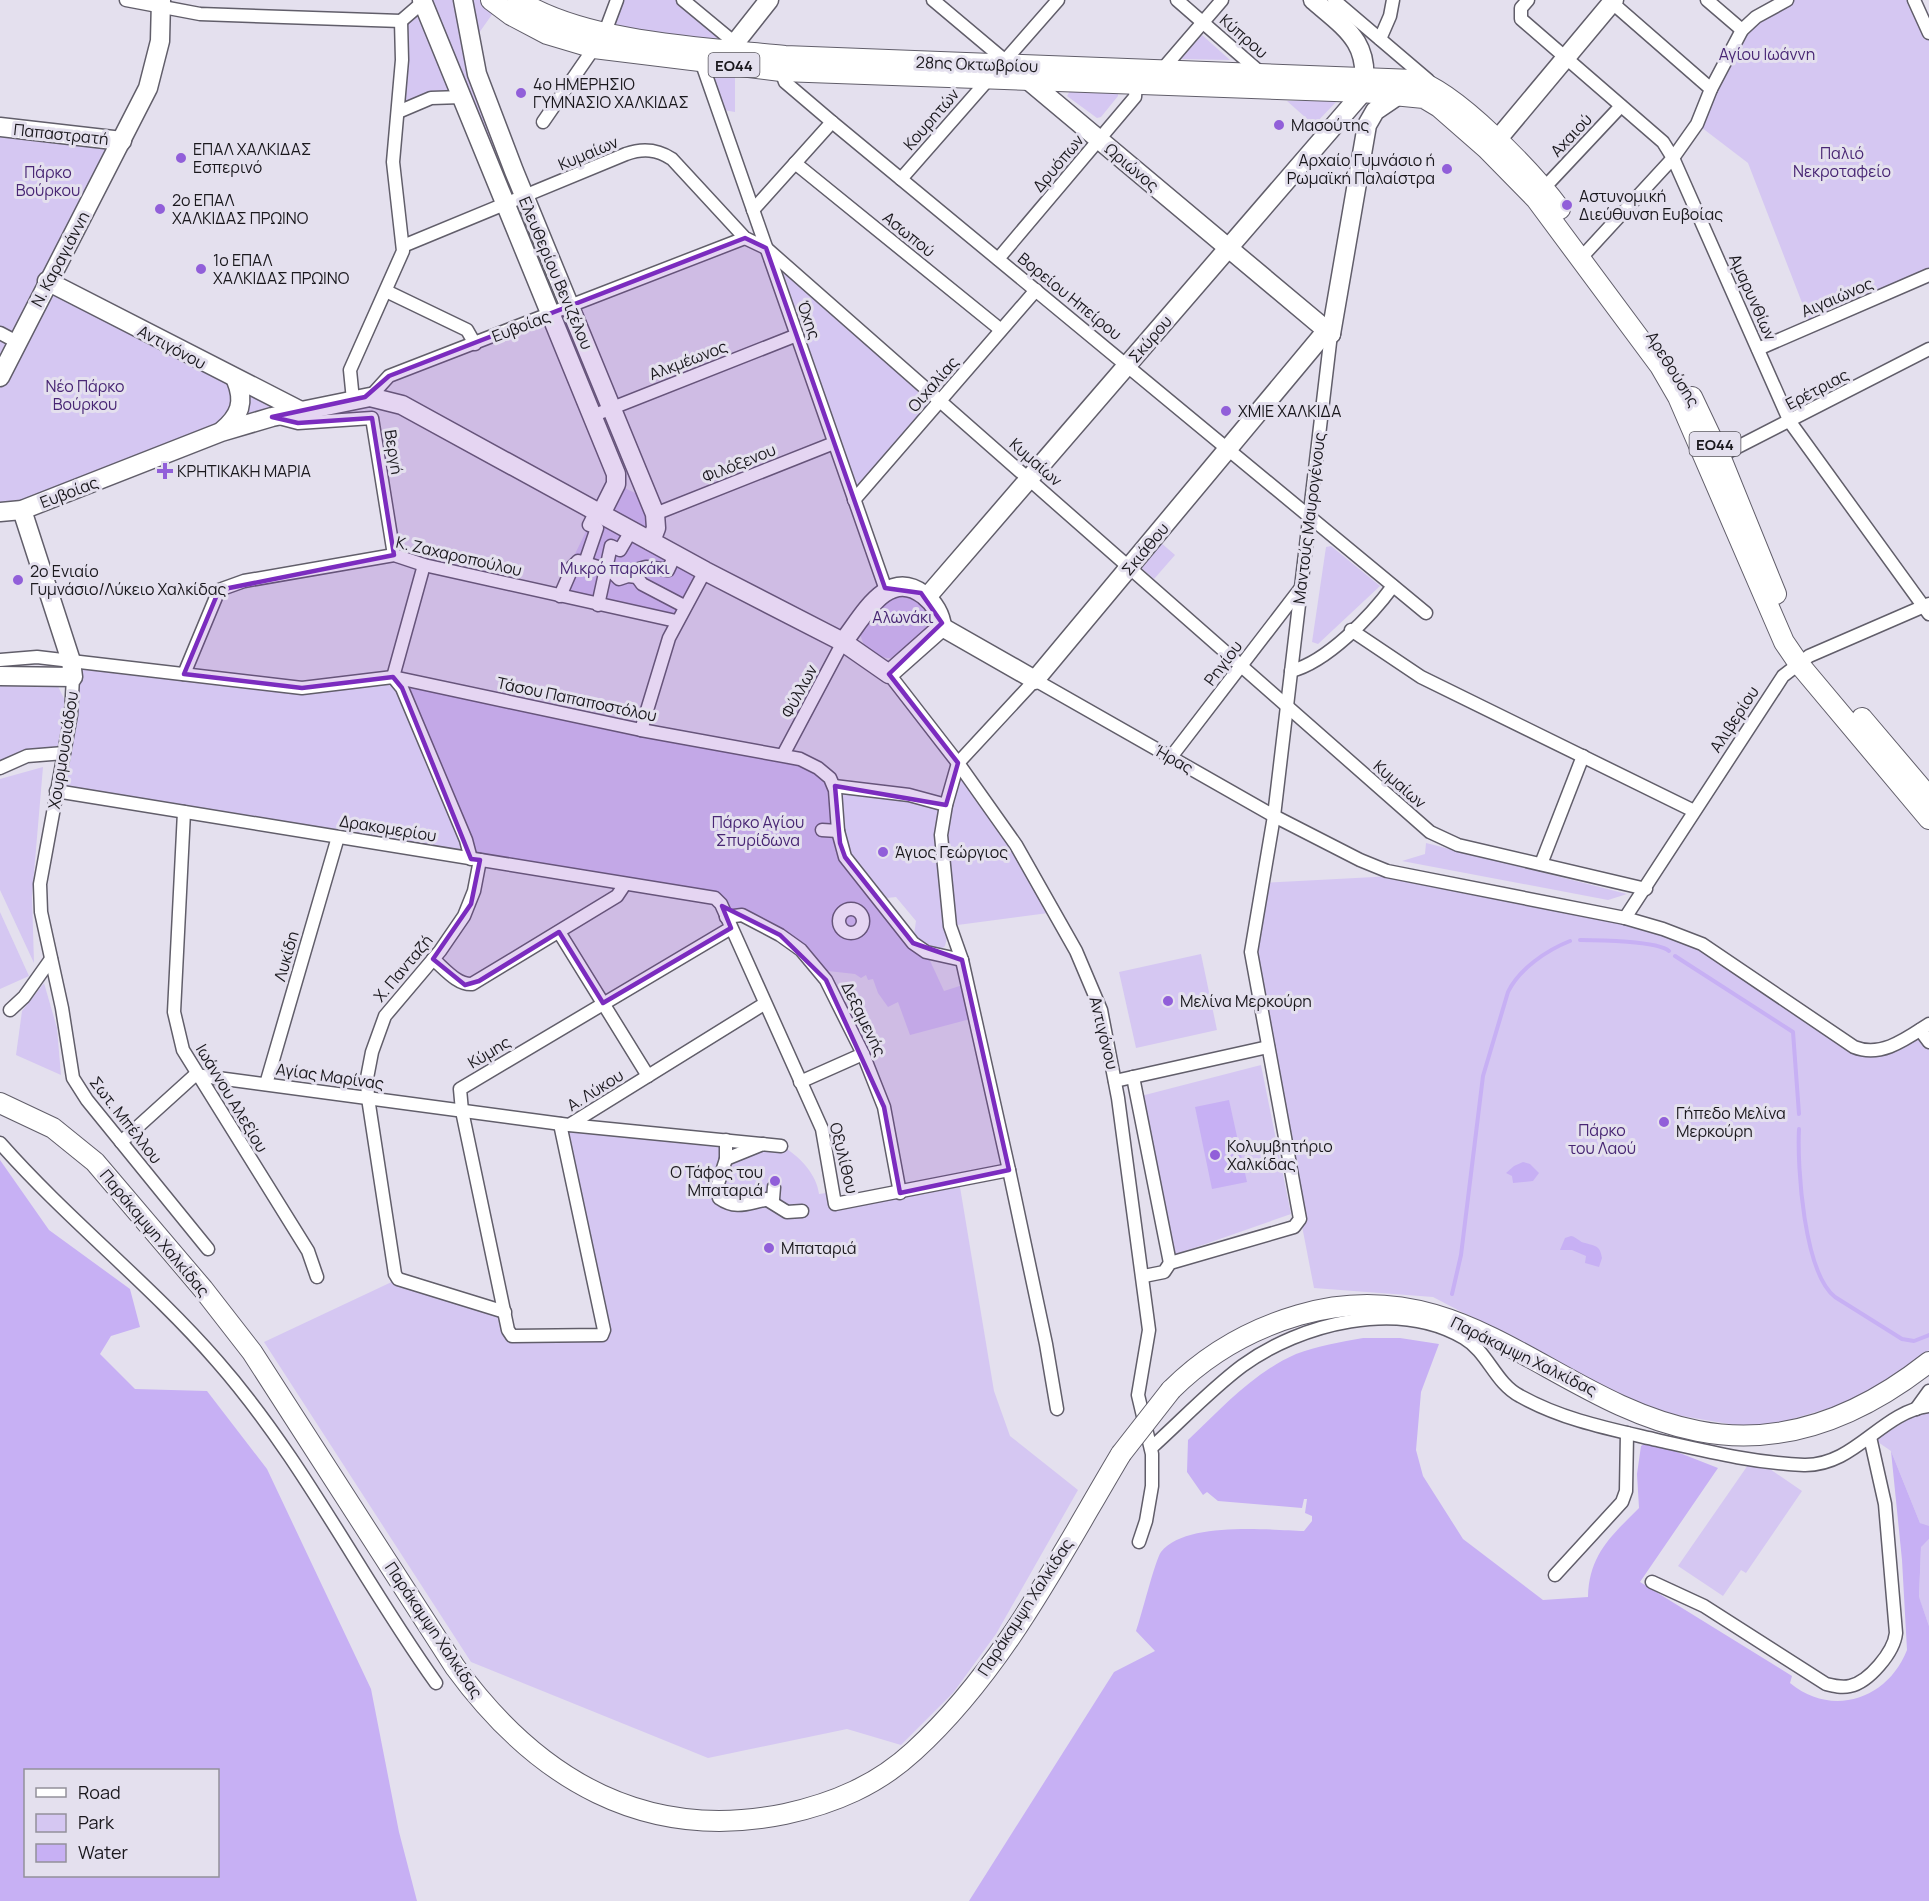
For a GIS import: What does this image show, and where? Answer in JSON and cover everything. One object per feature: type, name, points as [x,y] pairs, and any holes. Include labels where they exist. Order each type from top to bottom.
[{"type":"main road","name":"28ης Οκτωβρίου","points":[[491,0],[511,15],[538,29],[701,61],[782,71],[1002,68],[1161,70],[1262,74],[1364,85]]},
{"type":"main road","name":"28ης Οκτωβρίου","points":[[518,0],[600,40],[735,47],[785,56],[1002,68],[1029,81],[1136,85],[1364,85],[1414,80],[1440,91]]},
{"type":"main road","name":"Αρεθούσης","points":[[1364,85],[1431,101],[1487,149],[1585,254],[1669,357],[1692,396],[1720,456],[1804,660],[1929,797]]},
{"type":"main road","name":"Αρεθούσης","points":[[1440,91],[1497,140],[1544,188],[1678,397],[1770,615],[1929,819]]},
{"type":"main road","name":"Παράκαμψη Χαλκίδας","points":[[0,1103],[53,1128],[94,1162],[209,1297],[252,1352],[454,1667],[492,1713],[531,1751],[559,1772],[602,1796],[633,1808],[684,1819],[760,1818],[830,1802],[851,1794],[885,1775],[941,1724],[1003,1646],[1121,1454],[1171,1390],[1199,1365],[1264,1328],[1305,1313],[1360,1305],[1397,1306],[1449,1318],[1505,1343],[1633,1410],[1675,1426],[1722,1435],[1772,1434],[1828,1421],[1876,1400],[1929,1362]]},
{"type":"street","points":[[126,0],[163,2],[200,14],[401,21],[422,1],[617,477],[589,525],[597,528],[585,563]]},
{"type":"street","name":"Ελευθερίου Βενιζέλου","points":[[462,0],[477,74],[655,514]]},
{"type":"street","points":[[543,122],[600,40],[617,0]]},
{"type":"street","points":[[683,0],[735,47],[769,0]]},
{"type":"street","points":[[933,0],[1002,68]]},
{"type":"street","name":"Κουρητών","points":[[901,179],[1002,68],[1058,0]]},
{"type":"street","name":"Κύπρου","points":[[1177,0],[1262,74]]},
{"type":"street","points":[[1161,70],[1222,0]]},
{"type":"street","points":[[1313,0],[1354,38],[1364,56],[1364,85]]},
{"type":"street","name":"Αρεθούσης","points":[[1334,0],[1440,91]]},
{"type":"street","points":[[1380,39],[1390,16],[1393,0]]},
{"type":"street","name":"Αμαρυνθίων","points":[[1528,0],[1521,8],[1521,19],[1663,142],[1673,158],[1790,422],[1927,608]]},
{"type":"street","points":[[1707,0],[1742,30]]},
{"type":"street","points":[[1585,254],[1673,158],[1696,124],[1711,89],[1742,30],[1756,17],[1787,0]]},
{"type":"street","points":[[1914,0],[1929,33]]},
{"type":"street","points":[[1497,140],[1612,1],[1711,89]]},
{"type":"street","name":"Ν. Καραγιάννη","points":[[0,377],[47,281],[123,141],[154,71],[163,2]]},
{"type":"street","points":[[401,21],[403,47],[393,162],[403,246],[386,291],[350,370],[362,398],[402,405],[675,555],[843,642],[889,674],[942,627],[938,612],[927,597],[908,588],[886,590],[843,642]]},
{"type":"street","name":"Όχης","points":[[701,61],[886,590]]},
{"type":"street","name":"Βορείου Ηπείρου","points":[[782,71],[782,78],[832,122],[1426,613]]},
{"type":"street","name":"Ωριώνος","points":[[1029,81],[1329,332]]},
{"type":"street","name":"Δρυόπων","points":[[998,259],[1135,97],[1136,85]]},
{"type":"street","name":"Σκύρου","points":[[927,597],[1228,248],[1364,85]]},
{"type":"street","name":"Μαντούς Μαυρογένους","points":[[1170,1263],[1291,1228],[1299,1222],[1300,1215],[1251,952],[1274,816],[1329,332],[1367,125],[1375,111],[1400,94]]},
{"type":"street","points":[[398,112],[431,98],[462,97]]},
{"type":"street","name":"Αχαιού","points":[[1544,188],[1621,106]]},
{"type":"street","points":[[753,210],[832,122]]},
{"type":"street","name":"Παπαστρατή","points":[[0,127],[123,141]]},
{"type":"street","name":"Κυμαίων","points":[[403,246],[626,154],[654,150],[672,159],[745,238],[766,248],[1130,566],[1287,707],[1441,839],[1646,889]]},
{"type":"street","name":"Ασωπού","points":[[795,163],[1002,330]]},
{"type":"street","name":"Ευβοίας","points":[[0,512],[22,510],[221,432],[299,410],[362,398],[389,376],[552,315],[745,238]]},
{"type":"street","name":"Αιγαιώνος","points":[[1758,349],[1929,275]]},
{"type":"street","name":"Αντιγόνου","points":[[47,281],[236,380],[299,410]]},
{"type":"street","name":"Οιχαλίας","points":[[854,500],[1036,290]]},
{"type":"street","points":[[386,291],[467,330],[475,344]]},
{"type":"street","name":"Σκιάθου","points":[[958,763],[1035,680],[1329,332]]},
{"type":"street","points":[[0,333],[17,342]]},
{"type":"street","name":"Αλκμέωνος","points":[[592,416],[797,335]]},
{"type":"street","name":"Ερέτριας","points":[[1720,456],[1929,349]]},
{"type":"street","points":[[221,432],[234,421],[240,409],[241,395],[236,380]]},
{"type":"street","name":"Βεργή","points":[[272,417],[298,423],[372,418],[394,555]]},
{"type":"street","name":"Φιλόξενου","points":[[655,514],[834,443]]},
{"type":"street","name":"Χουρμουσιάδου","points":[[22,510],[72,669],[71,715],[40,884],[41,912],[51,959]]},
{"type":"street","points":[[651,542],[656,528],[655,514]]},
{"type":"street","points":[[598,605],[611,546],[620,550],[631,531]]},
{"type":"street","name":"Κ. Ζαχαροπούλου","points":[[184,674],[219,590],[244,582],[394,555],[424,565],[676,621]]},
{"type":"street","points":[[637,577],[639,569],[646,567],[668,570],[675,555]]},
{"type":"street","points":[[560,596],[575,562],[606,569],[619,579],[628,576],[637,577],[642,584],[684,606]]},
{"type":"street","points":[[424,565],[393,677],[402,688],[476,859]]},
{"type":"street","points":[[640,730],[676,621],[705,571]]},
{"type":"street","points":[[1291,671],[1317,661],[1378,605],[1393,586]]},
{"type":"street","name":"Ρηγίου","points":[[1171,757],[1300,588]]},
{"type":"street","name":"Αλιβερίου","points":[[1625,918],[1783,676],[1804,660],[1927,608]]},
{"type":"street","name":"Ήρας","points":[[942,627],[1274,816],[1360,860],[1387,871],[1625,918],[1663,929],[1702,944],[1854,1047],[1866,1052],[1883,1051],[1925,1027]]},
{"type":"street","points":[[1351,630],[1421,677],[1694,811]]},
{"type":"street","name":"Φύλλων","points":[[783,755],[843,642]]},
{"type":"street","name":"Τάσου Παπαποστόλου","points":[[0,660],[37,657],[72,669],[184,674],[302,688],[393,677],[640,730],[783,755],[818,768],[829,776],[834,786]]},
{"type":"street","points":[[0,676],[72,669]]},
{"type":"street","name":"Αντιγόνου","points":[[889,674],[958,763],[1016,845],[1076,951],[1101,1010],[1115,1081],[1144,1276],[1149,1340],[1138,1395],[1151,1448],[1152,1486],[1146,1521],[1139,1542]]},
{"type":"street","points":[[0,768],[27,756],[64,753]]},
{"type":"street","points":[[1541,864],[1583,756]]},
{"type":"street","points":[[958,763],[946,805],[941,835],[950,926],[962,960],[1046,1344],[1057,1408]]},
{"type":"street","points":[[946,805],[909,795],[834,786],[838,831],[845,857],[913,943],[926,952],[962,960]]},
{"type":"street","name":"Δρακομερίου","points":[[57,791],[715,898]]},
{"type":"street","name":"Ιωάννου Αλεξίου","points":[[184,812],[174,1012],[183,1050],[195,1075],[308,1251],[317,1277]]},
{"type":"street","points":[[822,830],[838,831]]},
{"type":"street","name":"Λυκίδη","points":[[266,1084],[338,837]]},
{"type":"street","name":"Χ. Πανταζή","points":[[476,859],[471,904],[434,959],[385,1016],[372,1052],[367,1078],[368,1098],[395,1274],[398,1279],[505,1312]]},
{"type":"street","points":[[434,959],[465,985],[472,984],[617,896],[626,884]]},
{"type":"street","name":"Οξυλίθου","points":[[715,898],[729,922],[822,1129],[835,1204],[1008,1170]]},
{"type":"street","points":[[861,914],[878,898]]},
{"type":"street","name":"Δεξαμενής","points":[[729,922],[742,915],[761,924],[780,935],[815,964],[837,999],[863,1054],[884,1107],[900,1193]]},
{"type":"street","name":"Κύμης","points":[[604,1330],[602,1335],[512,1336],[508,1330],[462,1111],[460,1089],[729,922]]},
{"type":"street","points":[[559,932],[648,1076]]},
{"type":"street","points":[[10,1010],[24,997],[51,959]]},
{"type":"street","name":"Σωτ. Μπέλλου","points":[[51,959],[65,1024],[73,1078],[121,1143],[208,1249]]},
{"type":"street","name":"Α. Λύκου","points":[[604,1330],[565,1125],[764,1004]]},
{"type":"street","points":[[1925,1027],[1929,1042]]},
{"type":"street","points":[[1115,1081],[1268,1047]]},
{"type":"street","points":[[800,1082],[863,1054]]},
{"type":"street","points":[[121,1143],[195,1075]]},
{"type":"street","name":"Αγίας Μαρίνας","points":[[195,1075],[565,1125],[781,1146]]},
{"type":"street","points":[[1133,1077],[1170,1263],[1164,1272],[1144,1276]]},
{"type":"street","points":[[726,1140],[726,1159],[717,1186],[719,1198],[728,1204],[738,1206],[773,1199],[774,1187]]},
{"type":"street","points":[[0,1143],[28,1175],[152,1293],[217,1361],[271,1428],[436,1683]]},
{"type":"street","points":[[726,1159],[763,1144]]},
{"type":"street","points":[[766,1199],[787,1212],[802,1211]]},
{"type":"street","points":[[1151,1448],[1235,1372],[1254,1359],[1331,1326],[1372,1318],[1415,1321],[1453,1333],[1476,1347],[1504,1384],[1517,1395],[1586,1423],[1733,1458],[1806,1465],[1840,1457],[1890,1421],[1923,1408],[1929,1391]]},
{"type":"street","points":[[1555,1575],[1622,1502],[1626,1491],[1627,1433]]},
{"type":"street","points":[[1652,1582],[1704,1606],[1826,1684],[1838,1687],[1859,1682],[1867,1677],[1891,1648],[1896,1633],[1885,1504],[1870,1437]]},
{"type":"highlighted area","points":[[745,238],[766,248],[885,588],[921,593],[942,623],[889,674],[958,763],[946,805],[835,786],[840,843],[845,857],[913,943],[962,960],[1009,1170],[900,1193],[884,1107],[826,980],[780,935],[722,906],[731,928],[603,1003],[559,932],[479,981],[465,985],[433,959],[471,904],[480,860],[471,859],[402,688],[393,677],[302,688],[184,674],[219,590],[394,555],[372,418],[298,423],[272,417],[365,397],[389,376]]},
{"type":"green space","points":[[422,0],[518,0],[605,32],[617,0],[683,0],[735,43],[735,112],[723,110],[701,61],[498,6],[474,40],[525,197],[506,205],[462,97],[398,112],[401,21]]},
{"type":"green space","name":"Παλιό Νεκροταφείο","points":[[1787,0],[1914,0],[1929,33],[1929,275],[1811,326],[1748,163],[1697,124],[1742,30]]},
{"type":"green space","points":[[1202,35],[1230,60],[1181,59]]},
{"type":"green space","points":[[1070,91],[1118,93],[1118,96],[1101,117],[1097,118],[1067,96]]},
{"type":"green space","points":[[1287,101],[1335,101],[1336,102],[1314,125]]},
{"type":"green space","name":"Νέο Πάρκο Βούρκου","points":[[0,126],[122,141],[51,283],[287,403],[0,512]]},
{"type":"green space","points":[[766,248],[940,400],[854,500]]},
{"type":"green space","name":"Μικρό παρκάκι","points":[[616,484],[650,500],[651,542],[705,571],[676,621],[555,595],[596,511]]},
{"type":"green space","points":[[1160,542],[1175,555],[1154,579],[1139,566]]},
{"type":"green space","points":[[1331,546],[1380,586],[1318,644],[1312,642],[1326,547]]},
{"type":"green space","name":"Αλωνάκι","points":[[896,590],[929,603],[934,628],[891,658],[885,658],[869,651],[863,642],[860,630]]},
{"type":"green space","name":"Πάρκο Αγίου Σπυρίδωνα","points":[[71,661],[302,688],[393,677],[783,755],[833,782],[945,804],[958,763],[1056,912],[950,926],[945,946],[938,952],[926,952],[944,991],[966,984],[974,1018],[910,1035],[898,1002],[888,1007],[878,993],[873,979],[868,980],[866,975],[861,978],[855,974],[819,970],[742,916],[726,917],[721,904],[56,791],[64,754],[0,768],[0,676],[53,676],[71,713]],"holes":[[[896,897],[916,921],[913,942],[878,899]]]},
{"type":"green space","points":[[43,767],[32,896],[34,963],[0,890],[0,779]]},
{"type":"green space","points":[[1426,843],[1627,894],[1608,900],[1402,861],[1425,854]]},
{"type":"green space","name":"Πάρκο του Λαού","points":[[1413,875],[1625,918],[1702,944],[1854,1047],[1883,1051],[1929,1035],[1929,1350],[1900,1372],[1853,1401],[1779,1423],[1741,1426],[1670,1414],[1629,1399],[1433,1297],[1314,1288],[1255,983],[1257,924],[1262,883]]},
{"type":"green space","points":[[0,912],[29,976],[0,989]]},
{"type":"green space","name":"Μελίνα Μερκούρη","points":[[1201,954],[1217,1030],[1136,1048],[1119,972]]},
{"type":"green space","points":[[44,983],[57,1028],[61,1075],[16,1055],[22,1011]]},
{"type":"green space","name":"Κολυμβητήριο Χαλκίδας","points":[[1261,1065],[1291,1214],[1168,1257],[1141,1096]]},
{"type":"green space","points":[[560,1124],[785,1148],[807,1167],[815,1180],[819,1194],[833,1192],[835,1204],[959,1181],[994,1391],[1010,1436],[1078,1490],[996,1634],[953,1693],[901,1745],[847,1729],[708,1758],[471,1662],[264,1342],[398,1279],[505,1312],[508,1330],[602,1335]]},
{"type":"green space","points":[[1929,1413],[1929,1526],[1927,1527],[1920,1523],[1891,1451],[1875,1440],[1912,1417]]},
{"type":"green space","points":[[1748,1465],[1764,1465],[1802,1491],[1746,1573],[1741,1570],[1723,1596],[1678,1566]]},
{"type":"green space","points":[[1929,1539],[1929,1626],[1919,1598],[1921,1546]]},
{"type":"water","points":[[1229,1100],[1247,1182],[1212,1189],[1195,1107]]},
{"type":"water","points":[[0,1160],[49,1230],[130,1289],[140,1327],[111,1336],[100,1354],[135,1389],[207,1391],[267,1469],[371,1689],[399,1832],[417,1901],[0,1901]]},
{"type":"water","points":[[1523,1162],[1530,1164],[1539,1173],[1533,1181],[1513,1183],[1512,1176],[1506,1173]]},
{"type":"water","points":[[1571,1236],[1598,1248],[1602,1258],[1599,1267],[1585,1263],[1586,1256],[1572,1250],[1560,1250],[1565,1238]]},
{"type":"water","points":[[1363,1338],[1400,1338],[1439,1344],[1421,1392],[1416,1450],[1423,1476],[1463,1539],[1543,1600],[1588,1597],[1592,1569],[1603,1547],[1639,1508],[1637,1474],[1641,1446],[1649,1441],[1718,1468],[1640,1582],[1792,1676],[1790,1683],[1806,1694],[1823,1700],[1840,1701],[1857,1698],[1873,1691],[1887,1681],[1907,1650],[1902,1560],[1891,1451],[1920,1523],[1929,1526],[1929,1539],[1921,1547],[1919,1597],[1929,1626],[1929,1901],[969,1901],[1114,1672],[1155,1651],[1136,1631],[1161,1552],[1173,1542],[1208,1531],[1250,1529],[1304,1531],[1312,1521],[1312,1516],[1305,1513],[1307,1499],[1304,1499],[1302,1508],[1218,1501],[1207,1492],[1203,1495],[1187,1472],[1188,1440],[1239,1392],[1280,1362],[1296,1354],[1329,1344]]},
{"type":"waterway","points":[[1580,940],[1641,943],[1669,951]]},
{"type":"waterway","points":[[1452,1294],[1461,1255],[1483,1076],[1508,992],[1526,968],[1570,941]]},
{"type":"waterway","points":[[1675,956],[1793,1032],[1799,1114]]},
{"type":"waterway","points":[[1799,1129],[1801,1193],[1809,1243],[1824,1284],[1835,1297],[1902,1339],[1914,1341],[1929,1335]]},
{"type":"place","name":"4ο ΗΜΕΡΗΣΙΟ ΓΥΜΝΑΣΙΟ ΧΑΛΚΙΔΑΣ","points":[[521,93]]},
{"type":"place","name":"Μασούτης","points":[[1279,125]]},
{"type":"place","name":"ΕΠΑΛ ΧΑΛΚΙΔΑΣ Εσπερινό","points":[[181,158]]},
{"type":"place","name":"Αρχαίο Γυμνάσιο ή Ρωμαϊκή Παλαίστρα","points":[[1447,169]]},
{"type":"place","name":"Αστυνομική Διεύθυνση Ευβοίας","points":[[1567,205]]},
{"type":"place","name":"2ο ΕΠΑΛ ΧΑΛΚΙΔΑΣ ΠΡΩΙΝΟ","points":[[160,209]]},
{"type":"place","name":"1ο ΕΠΑΛ ΧΑΛΚΙΔΑΣ ΠΡΩΙΝΟ","points":[[201,269]]},
{"type":"place","name":"ΧΜΙΕ ΧΑΛΚΙΔΑ","points":[[1226,411]]},
{"type":"place","name":"ΚΡΗΤΙΚΑΚΗ ΜΑΡΙΑ","points":[[165,471]]},
{"type":"place","name":"2ο Ενιαίο Γυμνάσιο/Λύκειο Χαλκίδας","points":[[18,580]]},
{"type":"place","name":"Άγιος Γεώργιος","points":[[883,852]]},
{"type":"place","name":"Μελίνα Μερκούρη","points":[[1168,1001]]},
{"type":"place","name":"Γήπεδο Μελίνα Μερκούρη","points":[[1664,1122]]},
{"type":"place","name":"Κολυμβητήριο Χαλκίδας","points":[[1215,1155]]},
{"type":"place","name":"Ο Τάφος του Μπαταριά","points":[[775,1181]]},
{"type":"place","name":"Μπαταριά","points":[[769,1248]]},
{"type":"park label","name":"Αγίου Ιωάννη","points":[[1767,54]]},
{"type":"park label","name":"Πάρκο Βούρκου","points":[[48,181]]}]
